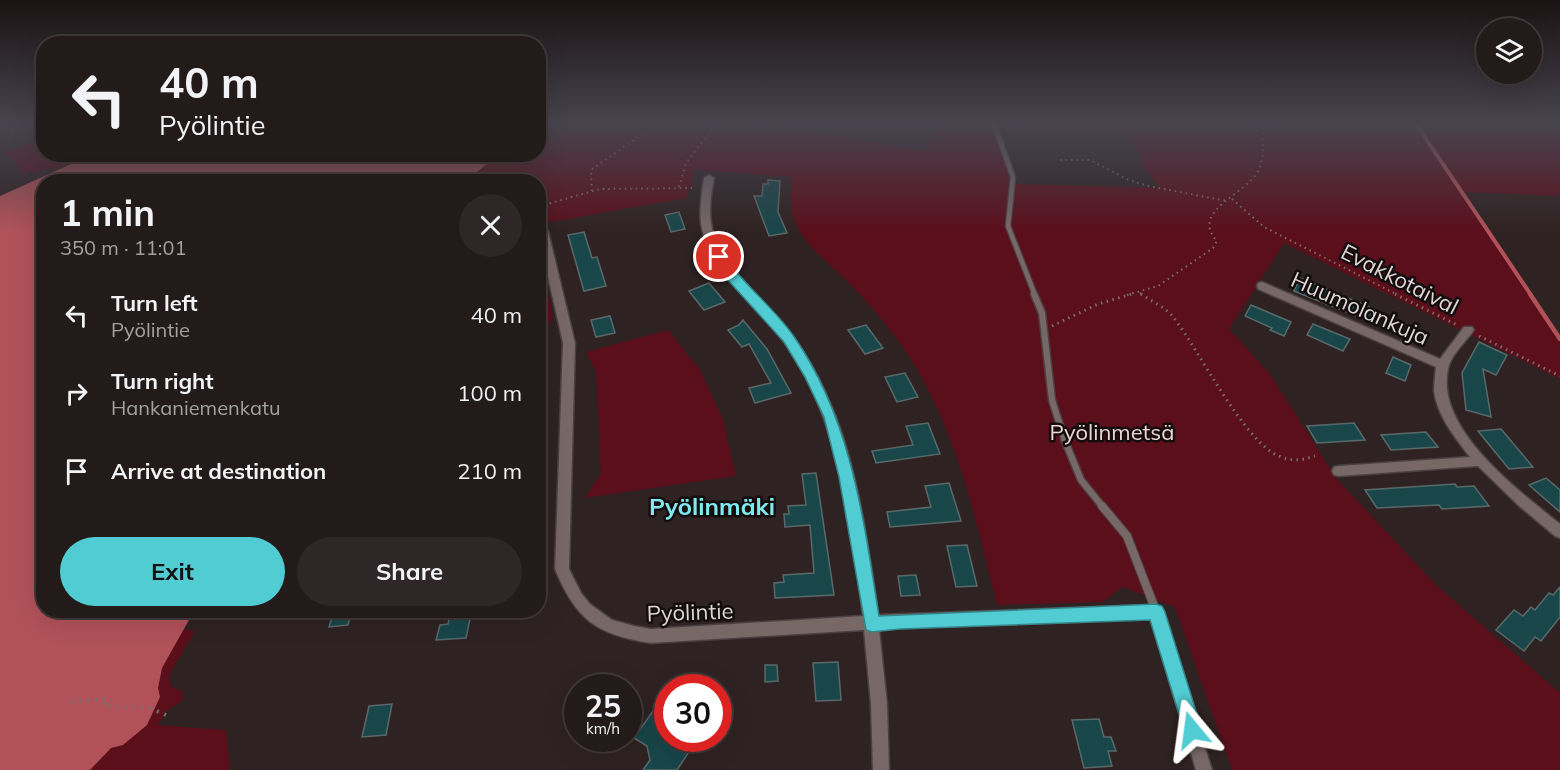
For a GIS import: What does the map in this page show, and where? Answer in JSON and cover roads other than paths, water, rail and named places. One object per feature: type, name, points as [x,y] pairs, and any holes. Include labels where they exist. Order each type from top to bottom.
[{"type":"street","points":[[709,178],[705,215],[711,241],[730,275],[789,339],[804,362],[831,417],[847,477],[858,532],[872,624],[881,770]]},
{"type":"street","name":"Pyölintie","points":[[546,241],[569,344],[562,569],[576,601],[587,613],[612,628],[651,636],[900,621],[1156,612]]},
{"type":"street","name":"Huumolankuja","points":[[1262,286],[1442,365]]},
{"type":"street","points":[[1468,330],[1442,365],[1440,388],[1445,408],[1464,441],[1482,461],[1560,532]]},
{"type":"street","points":[[1339,471],[1482,461]]},
{"type":"street","points":[[1156,612],[1204,770]]},
{"type":"lane","points":[[1007,160],[1014,184],[1007,215],[1008,226],[1042,313],[1046,329],[1052,400],[1065,441],[1081,480],[1127,536],[1156,612]]},
{"type":"waterway","points":[[1440,160],[1531,295]]},
{"type":"waterway","points":[[1530,294],[1560,339]]},
{"type":"district","name":"Pyölinmäki","points":[[712,506]]},
{"type":"park label","name":"Pyölinmetsä","points":[[1112,432]]}]
